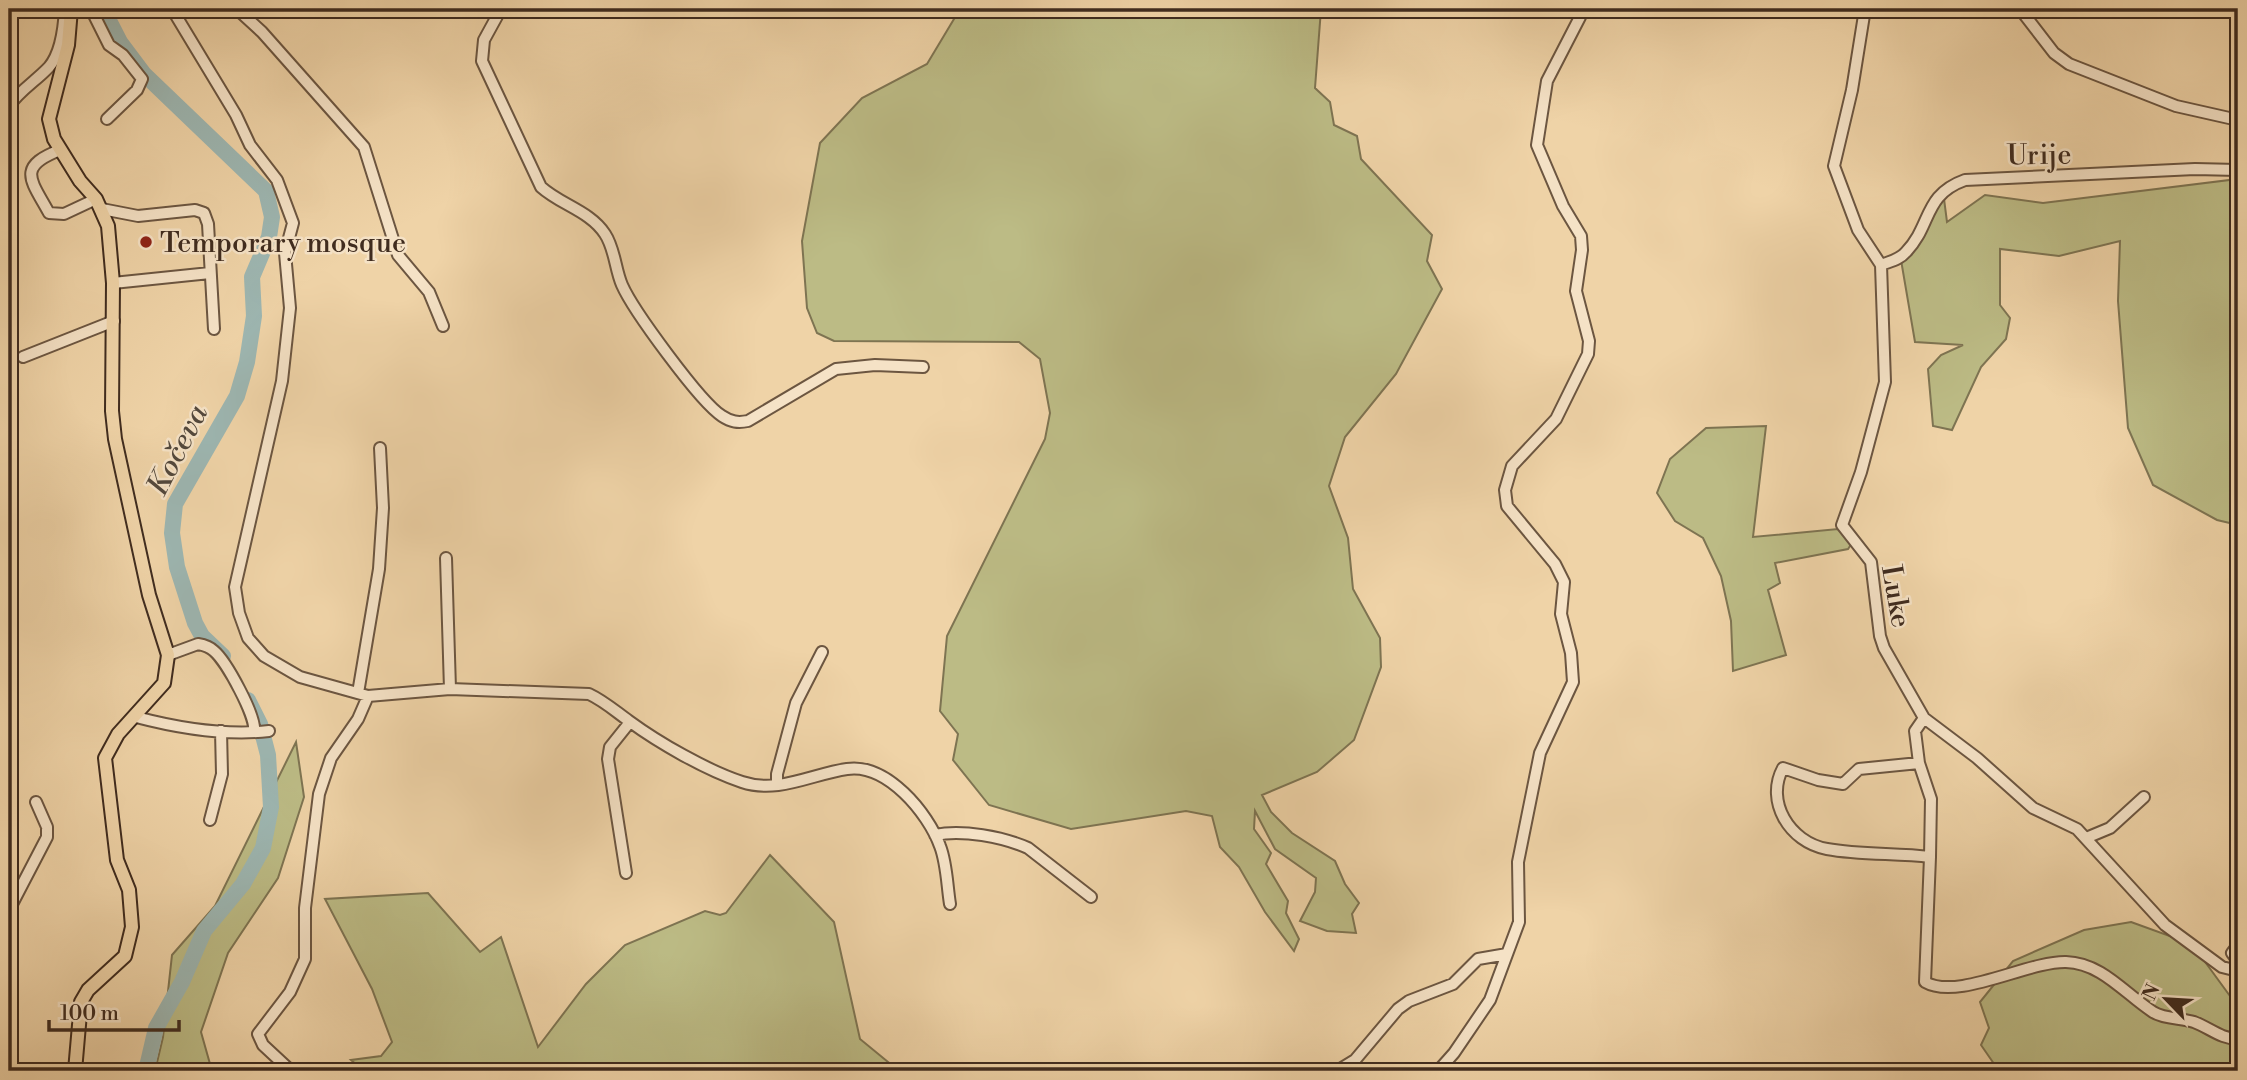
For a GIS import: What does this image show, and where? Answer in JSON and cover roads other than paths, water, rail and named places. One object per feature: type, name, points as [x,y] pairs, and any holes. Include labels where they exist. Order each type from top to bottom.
[{"type":"main road","points":[[71,9],[68,45],[50,119],[60,150],[99,204],[108,226],[113,283],[112,411],[115,439],[149,595],[168,655],[164,684],[110,744],[106,758],[117,860],[132,908],[130,944],[120,963],[88,990],[81,1002],[75,1071]]},
{"type":"street","points":[[9,106],[22,89],[51,65],[62,35],[65,9]]},
{"type":"street","points":[[91,9],[109,45],[123,55],[142,79],[137,90],[107,119]]},
{"type":"street","points":[[172,9],[236,115],[250,145],[277,180],[293,223],[285,253],[290,308],[289,336],[248,537],[235,587],[239,612],[248,638],[264,656],[300,677],[363,695],[450,689],[589,694],[606,702],[630,722],[721,773],[752,784],[803,782],[849,769],[863,770],[889,780],[903,790],[936,835],[942,849],[950,904]]},
{"type":"street","points":[[237,9],[262,32],[364,147],[398,255],[429,292],[443,326]]},
{"type":"street","points":[[501,9],[484,40],[482,61],[541,187],[551,196],[575,207],[605,234],[622,285],[652,332],[714,410],[736,423],[748,421],[836,369],[875,365],[923,367]]},
{"type":"street","points":[[1438,1071],[1454,1053],[1490,1000],[1519,922],[1518,862],[1540,753],[1573,682],[1571,653],[1561,614],[1564,582],[1555,564],[1507,506],[1505,490],[1512,466],[1556,419],[1587,354],[1589,341],[1576,291],[1583,250],[1580,236],[1563,206],[1537,145],[1547,81],[1580,17],[1580,9]]},
{"type":"street","points":[[1865,9],[1834,166],[1858,230],[1881,265]]},
{"type":"street","points":[[2020,9],[2054,53],[2069,64],[2176,106],[2238,120]]},
{"type":"street","points":[[60,150],[37,160],[31,169],[30,178],[49,214],[55,216],[99,204],[138,216],[195,210],[204,213],[208,224],[214,329]]},
{"type":"street","name":"Urije","points":[[1881,265],[1905,254],[1937,196],[1950,186],[1965,180],[2194,169],[2238,170]]},
{"type":"street","name":"Luke","points":[[1881,265],[1885,382],[1861,472],[1842,525],[1871,562],[1880,636],[1897,674],[1919,705],[1924,718],[1977,758],[2032,808],[2077,829],[2165,925],[2222,967],[2238,971]]},
{"type":"street","points":[[113,283],[210,273]]},
{"type":"street","points":[[23,356],[114,321]]},
{"type":"street","points":[[291,1071],[263,1045],[258,1034],[290,992],[304,959],[304,918],[315,808],[331,758],[358,719],[363,695],[379,569],[383,508],[380,448]]},
{"type":"street","points":[[446,558],[450,689]]},
{"type":"street","points":[[136,716],[176,726],[262,732],[255,726],[240,693],[215,651],[198,644],[168,655]]},
{"type":"street","points":[[778,784],[777,774],[796,703],[822,652]]},
{"type":"street","points":[[1924,718],[1915,731],[1919,763],[1931,799],[1923,978],[1929,985],[1958,986],[2067,962],[2091,967],[2126,989],[2154,1014],[2194,1022],[2228,1039],[2238,1040]]},
{"type":"street","points":[[626,873],[608,759],[610,747],[630,722]]},
{"type":"street","points":[[210,820],[222,774],[221,731]]},
{"type":"street","points":[[1919,763],[1859,769],[1843,784],[1818,780],[1783,768],[1776,782],[1778,810],[1784,821],[1799,835],[1825,849],[1930,857]]},
{"type":"street","points":[[2086,838],[2110,828],[2144,797]]},
{"type":"street","points":[[9,910],[47,837],[47,827],[36,802]]},
{"type":"street","points":[[936,835],[954,834],[1016,842],[1028,848],[1091,897]]},
{"type":"street","points":[[2225,942],[2236,953]]},
{"type":"street","points":[[1338,1071],[1355,1060],[1398,1009],[1409,1001],[1453,984],[1478,959],[1507,954]]},
{"type":"waterway","name":"Kočeva","points":[[103,9],[120,42],[144,74],[266,191],[272,217],[269,237],[252,277],[254,316],[247,362],[237,396],[175,504],[172,533],[177,567],[195,623],[202,636],[223,656]]},
{"type":"waterway","name":"Kočeva","points":[[146,1071],[156,1028],[182,982],[204,931],[243,884],[263,848],[271,807],[268,755],[260,724],[248,700]]},
{"type":"place","name":"Temporary mosque","points":[[146,242]]}]
